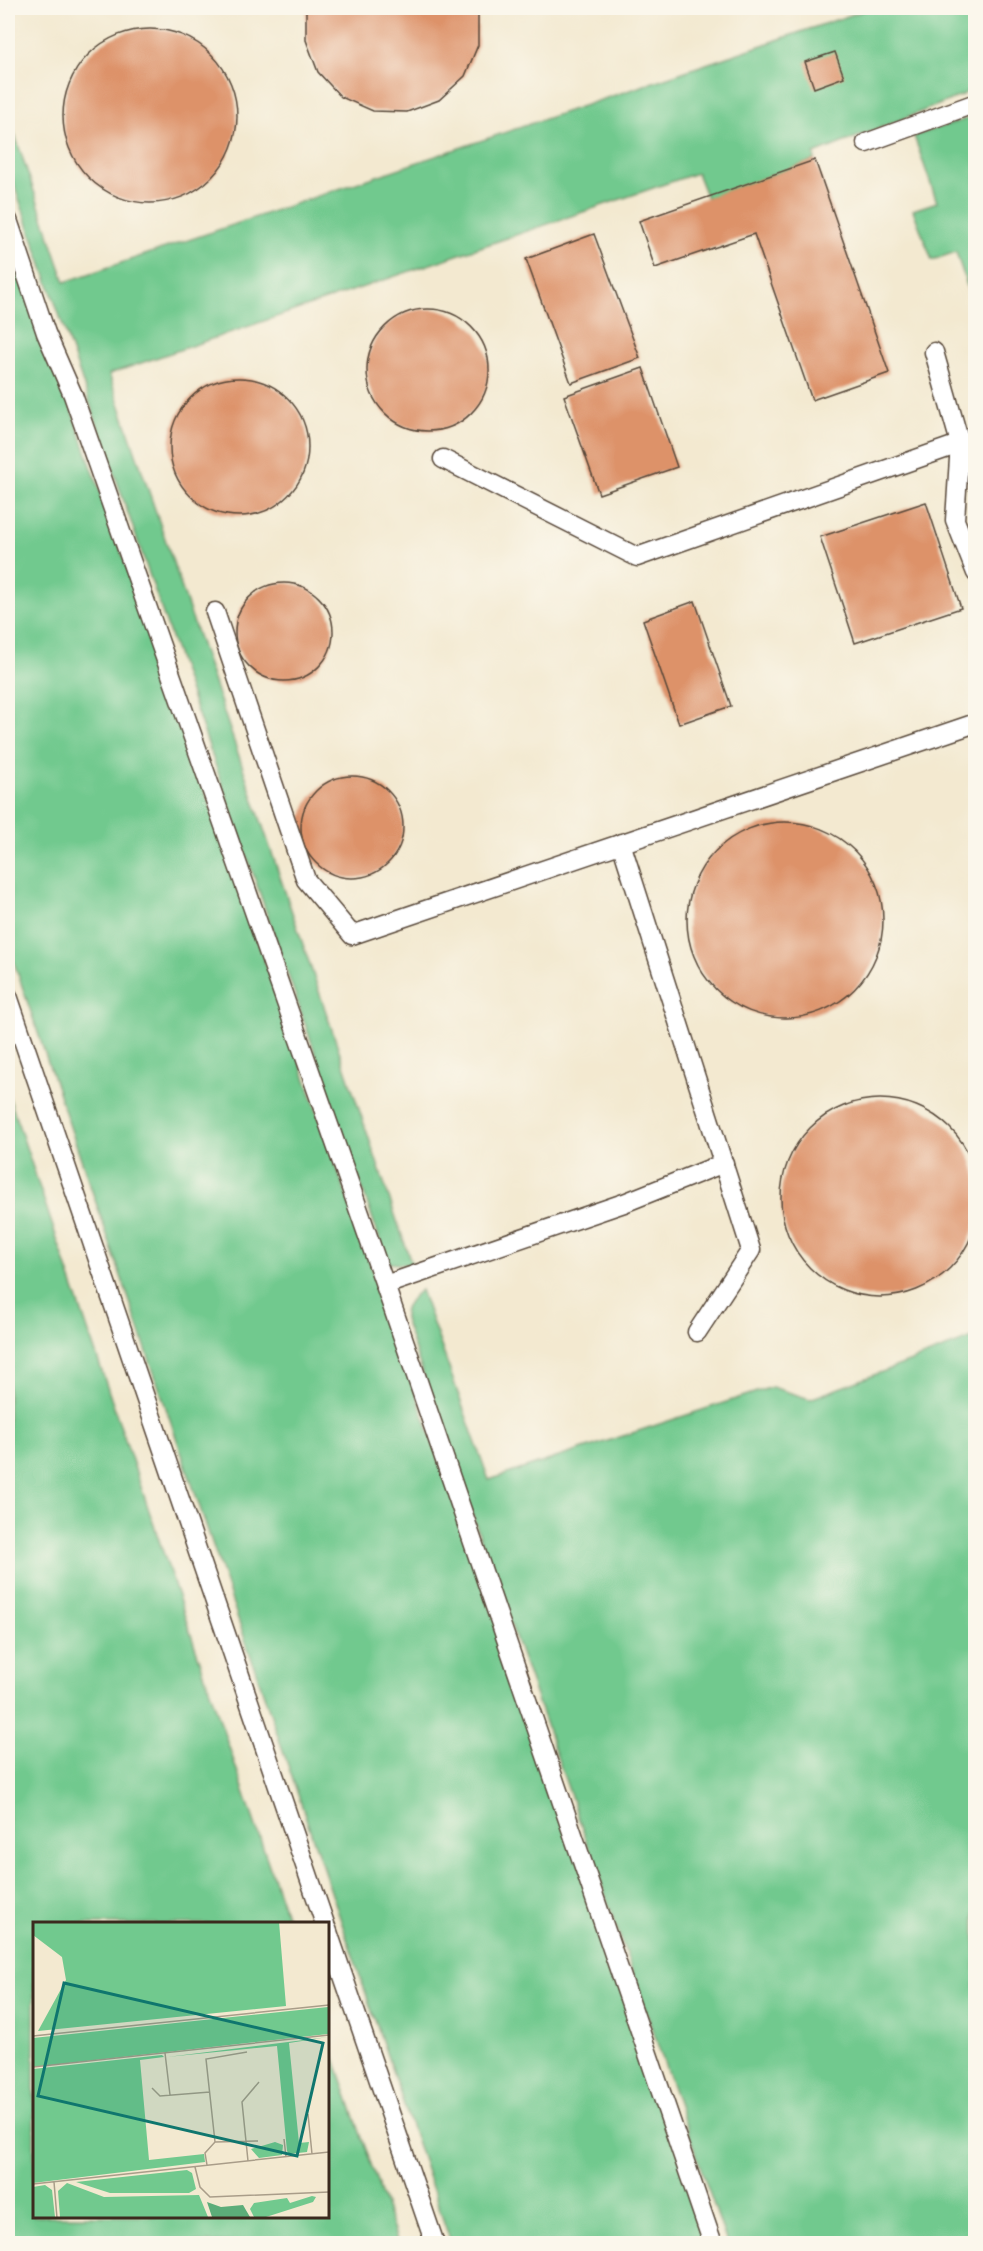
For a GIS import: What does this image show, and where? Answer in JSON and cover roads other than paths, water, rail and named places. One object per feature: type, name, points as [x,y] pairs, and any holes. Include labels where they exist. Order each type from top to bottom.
[{"type":"lane","points":[[866,143],[975,103]]},
{"type":"lane","points":[[8,220],[46,333],[77,406],[385,1285],[713,2244]]},
{"type":"lane","points":[[934,352],[968,441],[955,520],[975,573]]},
{"type":"lane","points":[[443,459],[637,557],[968,441]]},
{"type":"lane","points":[[215,612],[306,880],[352,935],[975,723]]},
{"type":"lane","points":[[621,843],[752,1250],[697,1332]]},
{"type":"lane","points":[[8,996],[324,1922]]},
{"type":"lane","points":[[385,1285],[624,1203],[724,1163]]},
{"type":"lane","points":[[328,1932],[435,2244]]}]
